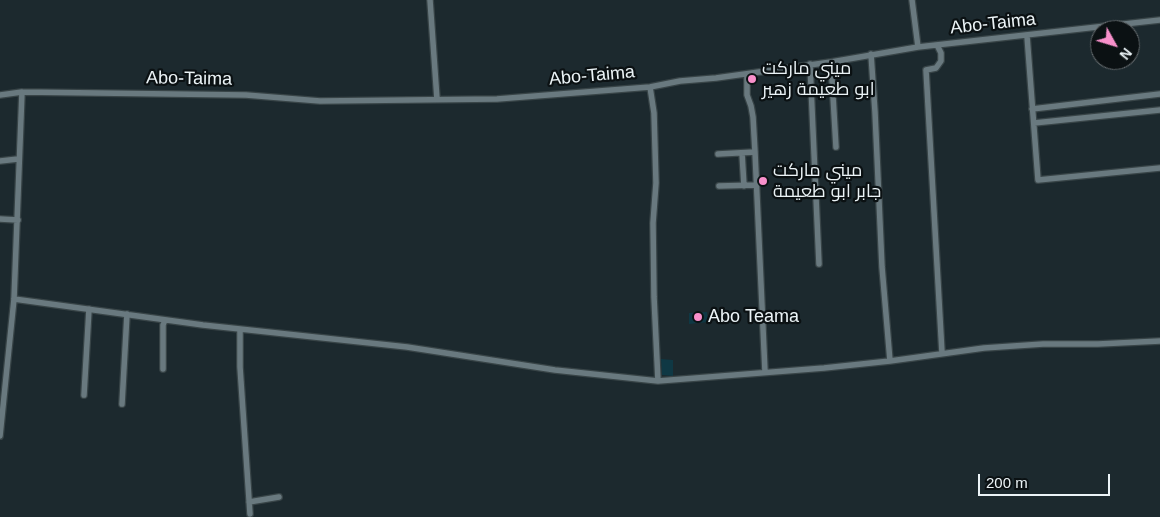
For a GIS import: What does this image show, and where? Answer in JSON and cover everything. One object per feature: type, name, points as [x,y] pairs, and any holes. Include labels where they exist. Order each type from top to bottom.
[{"type":"street","points":[[430,0],[438,99]]},
{"type":"street","points":[[912,0],[918,47]]},
{"type":"street","name":"Abo-Taima","points":[[0,95],[22,92],[246,96],[320,102],[497,99],[650,87],[832,62],[918,47],[1160,20]]},
{"type":"street","points":[[1027,36],[1038,180],[1160,168]]},
{"type":"street","points":[[937,45],[942,61],[936,68],[926,70],[942,354]]},
{"type":"street","points":[[871,54],[876,112],[882,267],[890,361]]},
{"type":"street","points":[[832,62],[836,147]]},
{"type":"street","points":[[810,64],[819,264]]},
{"type":"street","points":[[747,74],[747,95],[752,112],[755,152],[765,372]]},
{"type":"street","points":[[650,87],[654,113],[656,183],[653,223],[658,381]]},
{"type":"street","points":[[0,436],[3,372],[14,300],[22,92]]},
{"type":"street","points":[[1032,109],[1160,94]]},
{"type":"street","points":[[1034,123],[1160,110]]},
{"type":"street","points":[[718,154],[755,152]]},
{"type":"street","points":[[742,153],[744,186]]},
{"type":"street","points":[[0,161],[18,159]]},
{"type":"street","points":[[719,186],[756,185]]},
{"type":"street","points":[[0,219],[18,220]]},
{"type":"street","points":[[14,300],[165,320],[406,347],[563,371],[658,381],[890,361],[984,348],[1043,344],[1160,341]]},
{"type":"street","points":[[84,395],[90,309]]},
{"type":"street","points":[[122,404],[127,314]]},
{"type":"street","points":[[163,368],[163,325],[165,320]]},
{"type":"street","points":[[240,328],[240,367],[250,514]]},
{"type":"street","points":[[249,502],[278,497]]},
{"type":"shaded area","points":[[707,312],[708,322],[689,324],[689,313]]},
{"type":"shaded area","points":[[661,359],[673,360],[673,376],[662,375]]},
{"type":"place","name":"ميني ماركت ابو طعيمة زهير","points":[[752,79]]},
{"type":"place","name":"ميني ماركت جابر ابو طعيمة","points":[[763,181]]},
{"type":"place","name":"Abo Teama","points":[[698,317]]}]
